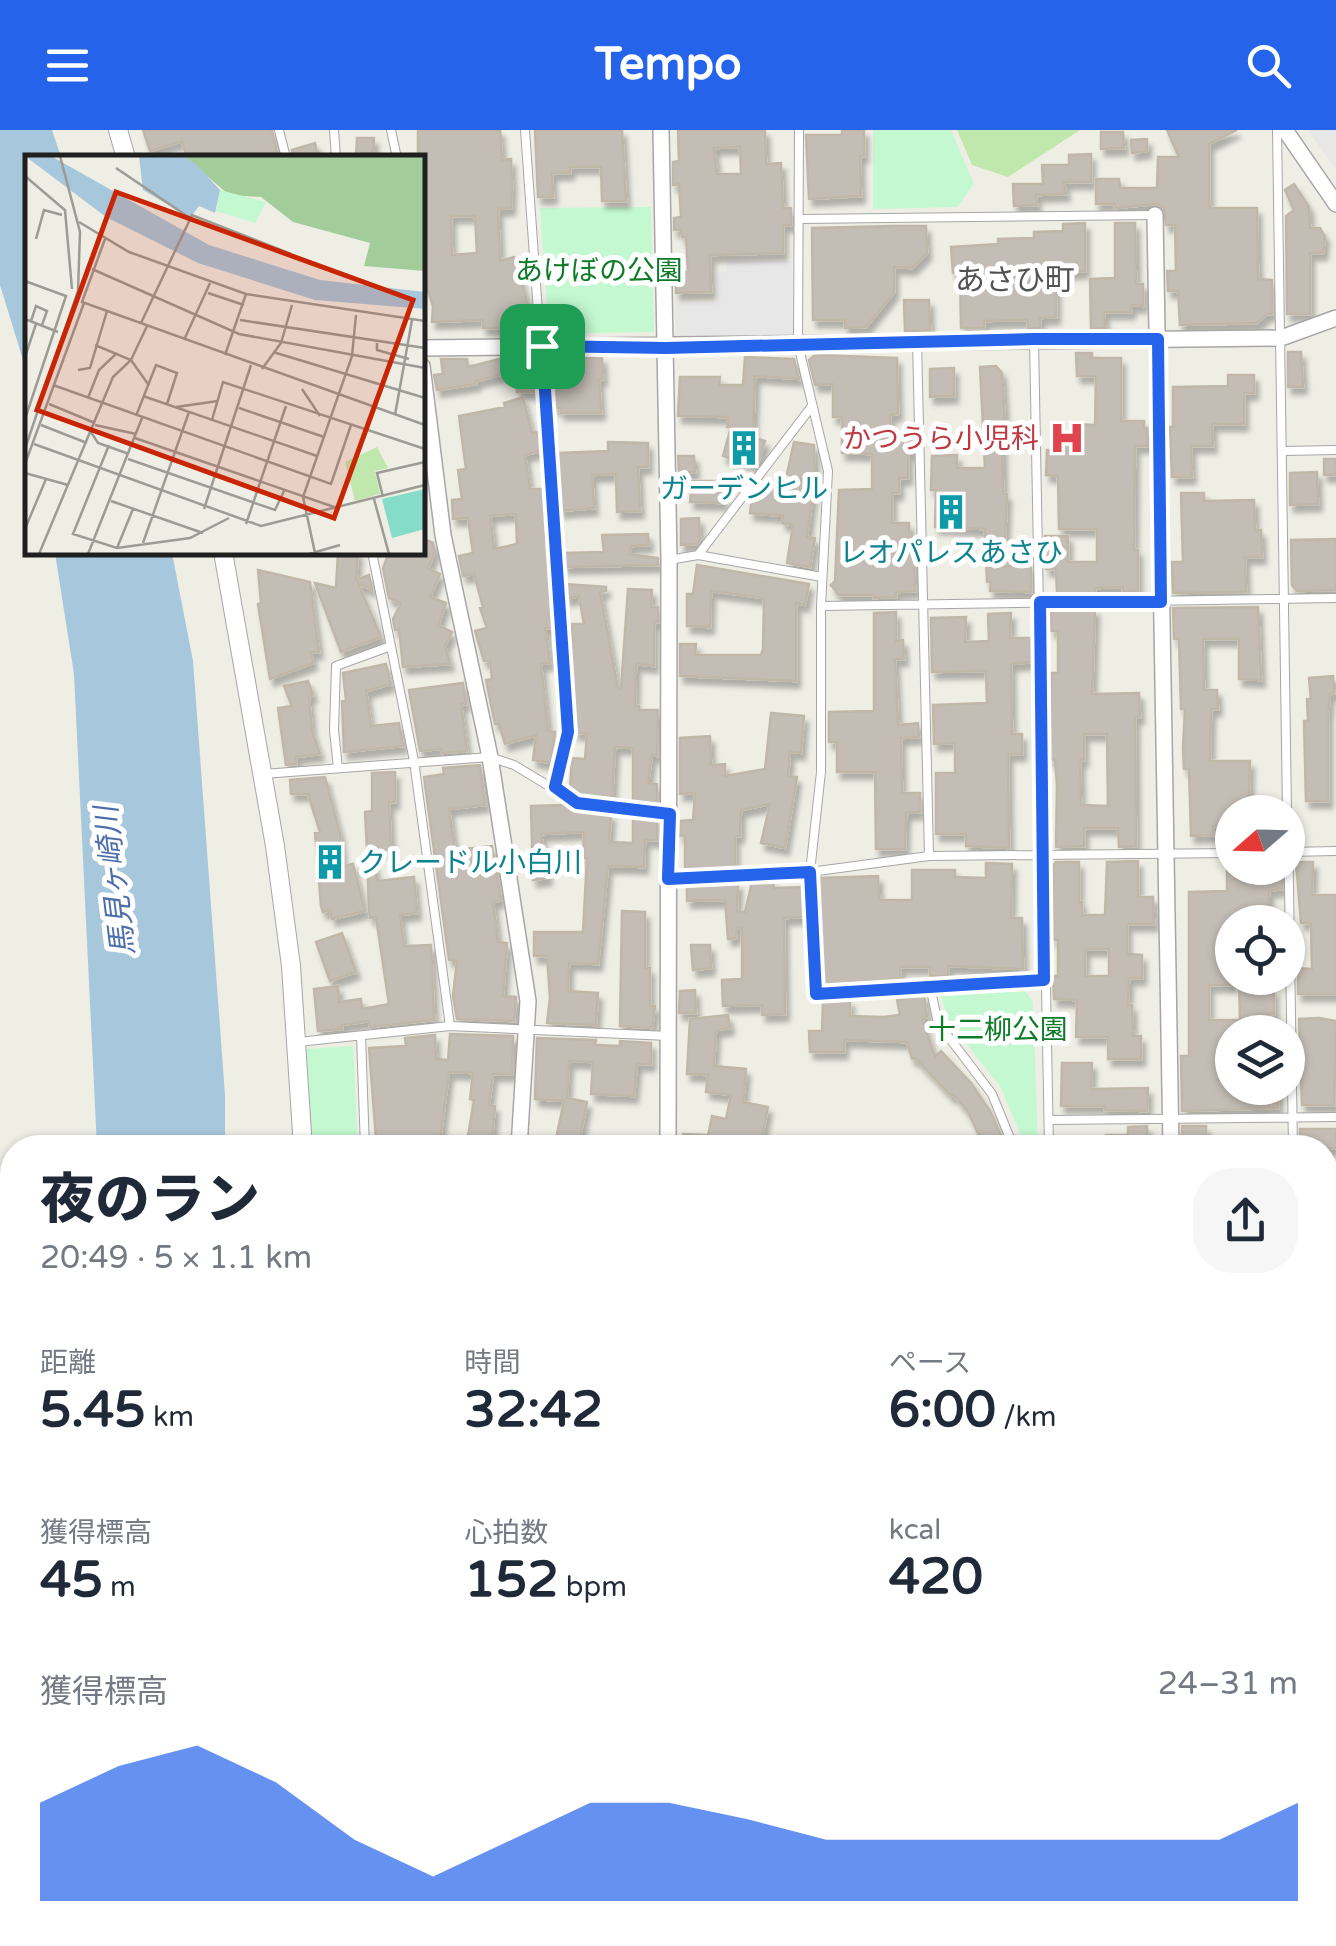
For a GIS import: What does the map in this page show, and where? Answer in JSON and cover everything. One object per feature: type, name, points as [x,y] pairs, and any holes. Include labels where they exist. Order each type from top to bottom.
[{"type":"street","points":[[118,130],[125,155]]},
{"type":"street","points":[[661,130],[669,560],[668,1135]]},
{"type":"street","points":[[1285,130],[1336,204]]},
{"type":"street","points":[[1155,215],[1171,1135]]},
{"type":"street","points":[[425,348],[1281,338],[1336,318]]},
{"type":"street","points":[[425,390],[443,535],[490,757],[528,1001],[520,1135]]},
{"type":"street","points":[[224,555],[263,774],[291,966],[302,1135]]},
{"type":"lane","points":[[279,130],[285,155]]},
{"type":"lane","points":[[334,130],[336,155]]},
{"type":"lane","points":[[391,130],[395,155]]},
{"type":"lane","points":[[525,130],[568,732],[555,787]]},
{"type":"lane","points":[[799,130],[798,344],[828,471],[821,606],[821,772],[810,872],[816,994],[1044,980]]},
{"type":"lane","points":[[1277,130],[1288,795]]},
{"type":"lane","points":[[800,218],[1155,215]]},
{"type":"lane","points":[[1034,339],[1049,1135]]},
{"type":"lane","points":[[917,341],[929,856]]},
{"type":"lane","points":[[698,555],[812,406]]},
{"type":"lane","points":[[1284,450],[1336,450]]},
{"type":"lane","points":[[373,555],[414,761],[450,1026]]},
{"type":"lane","points":[[669,560],[698,555],[822,577]]},
{"type":"lane","points":[[821,606],[1336,598]]},
{"type":"lane","points":[[338,768],[334,730],[336,666],[391,646]]},
{"type":"lane","points":[[263,774],[490,757],[555,787],[577,803],[670,814]]},
{"type":"lane","points":[[1305,852],[1336,851]]},
{"type":"lane","points":[[668,879],[810,872],[929,856],[1215,853]]},
{"type":"lane","points":[[1289,885],[1293,1135]]},
{"type":"lane","points":[[930,986],[938,1023],[992,1094],[1009,1135]]},
{"type":"lane","points":[[298,1042],[450,1026],[670,1036]]},
{"type":"lane","points":[[361,1036],[365,1135]]},
{"type":"lane","points":[[1049,1120],[1336,1118]]},
{"type":"green space","points":[[873,130],[951,130],[974,184],[957,207],[873,209]]},
{"type":"green space","points":[[957,130],[1080,130],[1008,177],[972,165]]},
{"type":"green space","name":"あけぼの公園","points":[[651,207],[654,332],[549,334],[540,208]]},
{"type":"green space","name":"十二柳公園","points":[[1025,991],[1033,1002],[1038,1135],[1021,1135],[1000,1086],[949,1022],[940,993]]},
{"type":"green space","points":[[353,1046],[357,1135],[309,1135],[305,1049]]},
{"type":"shaded area","points":[[1308,130],[1336,130],[1336,170]]},
{"type":"shaded area","points":[[727,261],[792,261],[793,336],[676,337],[675,303],[717,302],[717,272],[726,271]]},
{"type":"water","points":[[0,130],[52,130],[60,155],[25,155],[25,366],[0,285]]},
{"type":"water","name":"馬見ヶ崎川","points":[[55,555],[172,555],[193,661],[225,1135],[96,1135],[74,674]]},
{"type":"building","points":[[143,130],[272,130],[277,155],[186,155],[182,141],[150,151]]},
{"type":"building","points":[[418,130],[500,130],[502,160],[511,159],[512,186],[511,208],[498,209],[500,261],[514,257],[530,312],[502,323],[502,328],[483,328],[483,320],[432,322],[433,306],[425,281],[425,155],[418,155]],"holes":[[[451,216],[475,216],[477,253],[452,255]]]},
{"type":"building","points":[[535,130],[622,130],[626,201],[602,201],[601,167],[570,167],[570,173],[552,173],[553,197],[538,197]]},
{"type":"building","points":[[678,130],[765,130],[766,164],[781,163],[783,208],[791,208],[791,225],[783,225],[783,253],[710,255],[711,292],[676,293],[676,272],[688,272],[686,237],[682,237],[681,230],[674,230],[674,218],[681,217],[679,184],[673,185],[673,162],[679,161]],"holes":[[[740,147],[741,174],[717,174],[714,148]]]},
{"type":"building","points":[[842,130],[864,130],[861,196],[809,199],[806,135],[842,135]]},
{"type":"building","points":[[1167,130],[1237,130],[1209,144],[1209,204],[1211,208],[1257,208],[1258,279],[1272,280],[1272,314],[1257,323],[1180,325],[1178,291],[1168,291],[1167,271],[1176,271],[1175,225],[1166,225],[1164,208],[1156,204],[1115,208],[1115,204],[1096,204],[1096,179],[1119,179],[1120,188],[1157,188],[1158,157],[1179,157]]},
{"type":"building","points":[[1101,132],[1123,132],[1124,148],[1101,149]]},
{"type":"building","points":[[357,138],[374,138],[373,155],[356,155]]},
{"type":"building","points":[[1147,139],[1147,151],[1132,153],[1131,140]]},
{"type":"building","points":[[315,143],[317,155],[293,155],[292,150]]},
{"type":"building","points":[[1091,154],[1091,182],[1064,182],[1066,194],[1036,195],[1037,205],[1014,206],[1013,184],[1043,184],[1042,165],[1069,165],[1069,155]]},
{"type":"building","points":[[1294,184],[1309,207],[1310,228],[1320,228],[1325,237],[1323,253],[1310,253],[1310,314],[1287,314],[1286,216],[1294,210],[1285,190]]},
{"type":"building","points":[[1085,223],[1085,271],[1056,273],[1056,317],[1040,318],[1040,328],[1028,329],[1028,320],[984,321],[984,328],[961,328],[960,272],[953,273],[951,247],[1034,238],[1034,232],[1063,231],[1063,224]]},
{"type":"building","points":[[1115,223],[1135,223],[1136,284],[1143,284],[1143,306],[1132,305],[1131,312],[1104,312],[1105,328],[1091,329],[1090,279],[1115,278]]},
{"type":"building","points":[[926,226],[927,253],[912,268],[894,267],[894,292],[866,327],[845,328],[845,320],[813,320],[812,228]]},
{"type":"building","points":[[904,300],[929,300],[930,331],[905,331]]},
{"type":"building","points":[[1288,352],[1301,352],[1303,387],[1288,387]]},
{"type":"building","points":[[1076,353],[1092,353],[1092,358],[1121,358],[1121,421],[1144,421],[1147,428],[1148,446],[1135,446],[1134,550],[1138,550],[1138,591],[1123,591],[1123,587],[1095,588],[1095,594],[1057,593],[1056,569],[1046,569],[1045,536],[1068,536],[1068,562],[1097,562],[1097,529],[1059,529],[1058,476],[1046,475],[1047,450],[1059,450],[1059,432],[1077,432],[1077,424],[1095,425],[1096,376],[1077,376]]},
{"type":"building","points":[[815,355],[897,358],[898,414],[890,415],[890,441],[912,440],[912,453],[908,454],[908,478],[899,478],[899,493],[892,493],[892,523],[909,523],[915,591],[874,598],[839,595],[831,585],[835,581],[839,490],[872,489],[872,454],[842,453],[842,417],[833,417],[833,384],[815,385],[809,360]]},
{"type":"building","points":[[602,357],[601,413],[561,413],[560,408],[554,408],[549,360]]},
{"type":"building","points":[[745,357],[794,359],[799,379],[755,376],[753,437],[765,441],[757,466],[723,456],[731,427],[727,427],[728,417],[678,416],[680,377],[720,377],[719,385],[743,385]]},
{"type":"building","points":[[503,358],[534,358],[536,392],[517,392],[516,371],[476,384],[437,390],[434,375],[443,374],[441,359],[467,359],[468,367]]},
{"type":"building","points":[[996,366],[1002,373],[1005,424],[1004,566],[1031,565],[1031,592],[990,591],[985,529],[935,527],[932,456],[957,455],[957,468],[985,468],[980,367]]},
{"type":"building","points":[[954,368],[954,396],[930,397],[930,369]]},
{"type":"building","points":[[1228,375],[1254,375],[1254,393],[1244,393],[1244,424],[1212,424],[1213,446],[1191,446],[1192,477],[1172,477],[1173,387],[1228,386]]},
{"type":"building","points":[[523,397],[532,433],[538,432],[540,440],[540,451],[525,455],[530,489],[543,489],[553,628],[545,628],[550,663],[541,664],[548,731],[555,732],[551,763],[533,760],[536,735],[505,744],[499,724],[495,724],[486,680],[492,679],[490,661],[484,661],[475,631],[487,628],[480,608],[483,607],[474,574],[463,576],[459,556],[473,553],[468,518],[453,519],[452,500],[462,499],[458,470],[466,469],[459,416],[505,407],[504,403]],"holes":[[[516,514],[517,544],[494,549],[490,516]]]},
{"type":"building","points":[[608,442],[648,443],[648,467],[638,467],[640,511],[617,512],[616,474],[592,475],[594,508],[560,511],[558,453],[608,451]]},
{"type":"building","points":[[794,442],[814,445],[815,479],[807,537],[815,538],[810,567],[787,563],[793,525],[782,523],[783,516],[750,513],[752,496],[757,491],[768,492],[770,480],[804,480],[787,474]]},
{"type":"building","points":[[678,456],[694,456],[695,472],[679,473]]},
{"type":"building","points":[[1324,459],[1336,459],[1336,475],[1324,475]]},
{"type":"building","points":[[1317,472],[1318,504],[1290,505],[1290,473]]},
{"type":"building","points":[[692,481],[723,481],[723,503],[690,502]]},
{"type":"building","points":[[1181,493],[1204,493],[1204,501],[1254,500],[1255,530],[1261,530],[1262,557],[1245,557],[1246,592],[1173,593],[1172,562],[1183,562]]},
{"type":"building","points":[[699,518],[700,540],[697,544],[681,545],[681,519]]},
{"type":"building","points":[[648,534],[649,545],[631,546],[630,554],[658,558],[658,565],[564,567],[563,553],[604,552],[602,535]]},
{"type":"building","points":[[425,539],[433,543],[435,552],[428,568],[440,574],[430,597],[446,603],[438,625],[452,632],[445,646],[450,664],[403,667],[399,629],[395,630],[393,619],[401,603],[389,598],[383,568],[388,555],[425,555]]},
{"type":"building","points":[[1336,539],[1336,590],[1297,591],[1292,585],[1291,540]]},
{"type":"building","points":[[338,555],[358,555],[356,580],[369,575],[372,590],[358,583],[381,637],[341,652],[315,583],[336,588]]},
{"type":"building","points":[[697,565],[809,584],[805,605],[796,603],[796,681],[680,676],[680,644],[696,644],[695,655],[761,655],[763,649],[764,598],[711,591],[710,627],[687,626],[687,594],[693,594]]},
{"type":"building","points":[[258,570],[310,582],[319,652],[311,652],[313,663],[270,679],[258,604]]},
{"type":"building","points":[[565,584],[606,587],[606,591],[600,592],[618,689],[628,589],[652,590],[651,607],[658,607],[654,666],[636,664],[635,706],[639,710],[658,710],[657,756],[652,755],[648,783],[657,784],[657,804],[633,802],[633,748],[615,747],[612,799],[579,796],[570,790],[572,758],[585,759],[587,733],[575,733],[572,662],[572,624],[584,624],[579,596],[566,599]]},
{"type":"building","points":[[1258,607],[1261,680],[1239,679],[1239,639],[1203,639],[1204,690],[1217,690],[1218,709],[1211,709],[1210,761],[1250,761],[1249,795],[1215,795],[1213,835],[1191,836],[1189,769],[1184,769],[1183,748],[1185,709],[1181,709],[1179,639],[1174,639],[1173,608]]},
{"type":"building","points":[[1095,609],[1092,694],[1139,693],[1140,717],[1135,717],[1136,846],[1119,847],[1118,828],[1084,828],[1084,846],[1056,847],[1057,785],[1050,744],[1051,673],[1058,673],[1058,631],[1051,631],[1051,611]],"holes":[[[1084,734],[1107,734],[1108,806],[1081,805]]]},
{"type":"building","points":[[896,612],[896,641],[903,640],[904,659],[895,659],[898,725],[918,723],[919,737],[901,738],[902,793],[920,793],[920,812],[906,813],[905,849],[876,849],[875,772],[837,772],[837,742],[829,742],[829,712],[874,711],[874,613]]},
{"type":"building","points":[[1011,613],[1010,638],[1032,638],[1032,662],[1011,664],[1012,734],[1022,734],[1022,754],[1008,754],[1009,848],[966,846],[966,834],[936,834],[936,773],[955,773],[955,743],[934,744],[933,705],[987,703],[986,671],[932,672],[931,618],[966,617],[965,642],[989,641],[988,614]]},
{"type":"building","points":[[386,664],[391,684],[366,691],[371,726],[399,723],[403,746],[344,752],[343,673]]},
{"type":"building","points":[[1333,676],[1334,693],[1330,694],[1328,716],[1328,801],[1306,801],[1304,721],[1308,721],[1307,699],[1311,699],[1309,678]]},
{"type":"building","points":[[308,681],[313,695],[309,697],[312,731],[320,754],[296,757],[296,764],[286,765],[278,708],[292,706],[284,686]]},
{"type":"building","points":[[463,683],[466,704],[461,704],[467,751],[420,751],[409,690]]},
{"type":"building","points":[[771,713],[804,716],[801,753],[790,752],[788,776],[797,777],[785,848],[761,843],[770,804],[741,810],[740,836],[735,836],[735,868],[685,871],[685,836],[680,836],[680,821],[693,820],[695,793],[680,794],[680,738],[710,736],[711,765],[725,764],[725,776],[765,769]]},
{"type":"building","points":[[480,765],[485,805],[449,809],[455,850],[492,846],[501,900],[493,902],[498,942],[507,943],[503,996],[516,997],[514,1021],[457,1019],[453,996],[457,961],[449,960],[424,777],[444,774],[443,768]]},
{"type":"building","points":[[395,772],[395,802],[389,802],[391,850],[367,851],[365,812],[372,811],[372,773]]},
{"type":"building","points":[[325,777],[340,834],[343,866],[353,864],[365,911],[332,919],[330,910],[323,912],[321,906],[315,833],[320,832],[308,794],[291,794],[290,780]]},
{"type":"building","points":[[565,805],[611,814],[609,842],[633,843],[633,817],[657,819],[657,840],[645,840],[644,867],[608,866],[598,964],[569,963],[568,991],[598,993],[596,1025],[547,1023],[547,956],[534,956],[534,932],[583,932],[587,858],[583,858],[584,832],[541,834],[548,878],[533,880],[531,806]]},
{"type":"building","points":[[372,857],[378,881],[414,877],[417,913],[400,915],[404,946],[431,945],[434,1020],[370,1027],[369,1021],[318,1031],[314,989],[338,986],[339,1002],[361,999],[362,1009],[389,1004],[376,917],[370,918],[369,910],[367,858]]},
{"type":"building","points":[[1138,861],[1138,897],[1153,897],[1154,924],[1127,924],[1127,954],[1142,955],[1142,978],[1129,978],[1128,1005],[1132,1005],[1133,1036],[1141,1036],[1141,1059],[1108,1059],[1108,1037],[1076,1037],[1077,1000],[1054,999],[1058,940],[1053,940],[1053,866],[1056,862],[1079,862],[1082,915],[1105,915],[1107,862]],"holes":[[[1085,949],[1109,949],[1109,976],[1085,976]]]},
{"type":"building","points":[[1305,862],[1313,862],[1312,895],[1336,895],[1336,994],[1305,994],[1305,968],[1312,969],[1311,923],[1305,923],[1305,905],[1300,905],[1298,885],[1305,885]]},
{"type":"building","points":[[986,863],[1012,864],[1011,918],[1022,918],[1023,969],[948,966],[948,976],[930,976],[930,967],[900,967],[900,981],[824,987],[819,878],[878,876],[879,900],[912,900],[912,870],[955,870],[955,877],[986,878]]},
{"type":"building","points":[[773,881],[774,888],[803,887],[805,917],[784,918],[785,1014],[762,1015],[762,1005],[723,1006],[722,980],[742,979],[742,927],[737,928],[736,938],[728,939],[725,900],[687,901],[687,886],[738,883],[737,911],[745,912],[752,882]]},
{"type":"building","points":[[1227,885],[1282,885],[1282,889],[1269,891],[1269,905],[1215,905],[1215,985],[1209,985],[1209,1020],[1215,1020],[1215,1105],[1278,1108],[1182,1111],[1181,1056],[1189,1056],[1189,892],[1227,891]]},
{"type":"building","points":[[622,911],[645,912],[645,968],[650,968],[650,1006],[655,1006],[652,1028],[620,1026]]},
{"type":"building","points":[[342,933],[356,972],[330,981],[316,942]]},
{"type":"building","points":[[691,945],[710,945],[711,968],[693,970]]},
{"type":"building","points":[[695,990],[696,1013],[679,1013],[680,991]]},
{"type":"building","points":[[924,995],[927,1017],[922,1018],[935,1057],[941,1051],[971,1083],[1001,1135],[979,1135],[968,1112],[953,1094],[912,1059],[907,1042],[844,1040],[844,1052],[810,1052],[809,1031],[822,1031],[823,1002],[850,1000],[850,1016],[883,1017],[900,1015],[897,1000]]},
{"type":"building","points":[[1239,995],[1274,995],[1274,1014],[1240,1015]]},
{"type":"building","points":[[728,1015],[730,1028],[716,1030],[714,1066],[746,1069],[743,1102],[768,1107],[762,1135],[708,1135],[712,1116],[726,1119],[731,1095],[706,1092],[708,1075],[687,1074],[690,1019]]},
{"type":"building","points":[[1305,1019],[1336,1021],[1334,1105],[1305,1105]]},
{"type":"building","points":[[450,1034],[513,1036],[512,1074],[493,1074],[489,1105],[495,1106],[492,1135],[468,1135],[474,1100],[470,1099],[473,1073],[449,1072],[441,1135],[376,1135],[369,1048],[406,1046],[405,1038],[435,1035],[436,1059],[448,1060]]},
{"type":"building","points":[[537,1038],[596,1040],[595,1045],[620,1046],[620,1041],[651,1043],[651,1064],[637,1064],[634,1096],[591,1094],[593,1062],[569,1061],[567,1098],[587,1102],[581,1135],[557,1135],[564,1101],[535,1099]]},
{"type":"building","points":[[1062,1063],[1092,1063],[1091,1089],[1148,1088],[1147,1111],[1061,1106]]},
{"type":"building","points":[[1147,1126],[1147,1135],[1128,1135],[1128,1127]]},
{"type":"building","points":[[1182,1126],[1206,1126],[1206,1135],[1182,1135]]},
{"type":"building","points":[[1300,1129],[1336,1129],[1336,1135],[1300,1135]]},
{"type":"place","name":"かつうら小児科","points":[[1067,438]]},
{"type":"place","name":"ガーデンヒル","points":[[744,448]]},
{"type":"place","name":"レオパレスあさひ","points":[[951,512]]},
{"type":"place","name":"クレードル小白川","points":[[330,862]]},
{"type":"district","name":"あさひ町","points":[[1015,280]]},
{"type":"route","points":[[1158,339],[1161,602],[1040,602],[1044,980],[816,994],[810,872],[668,879],[670,814],[577,803],[555,787],[568,732],[542,346],[666,348],[1158,339]]}]
